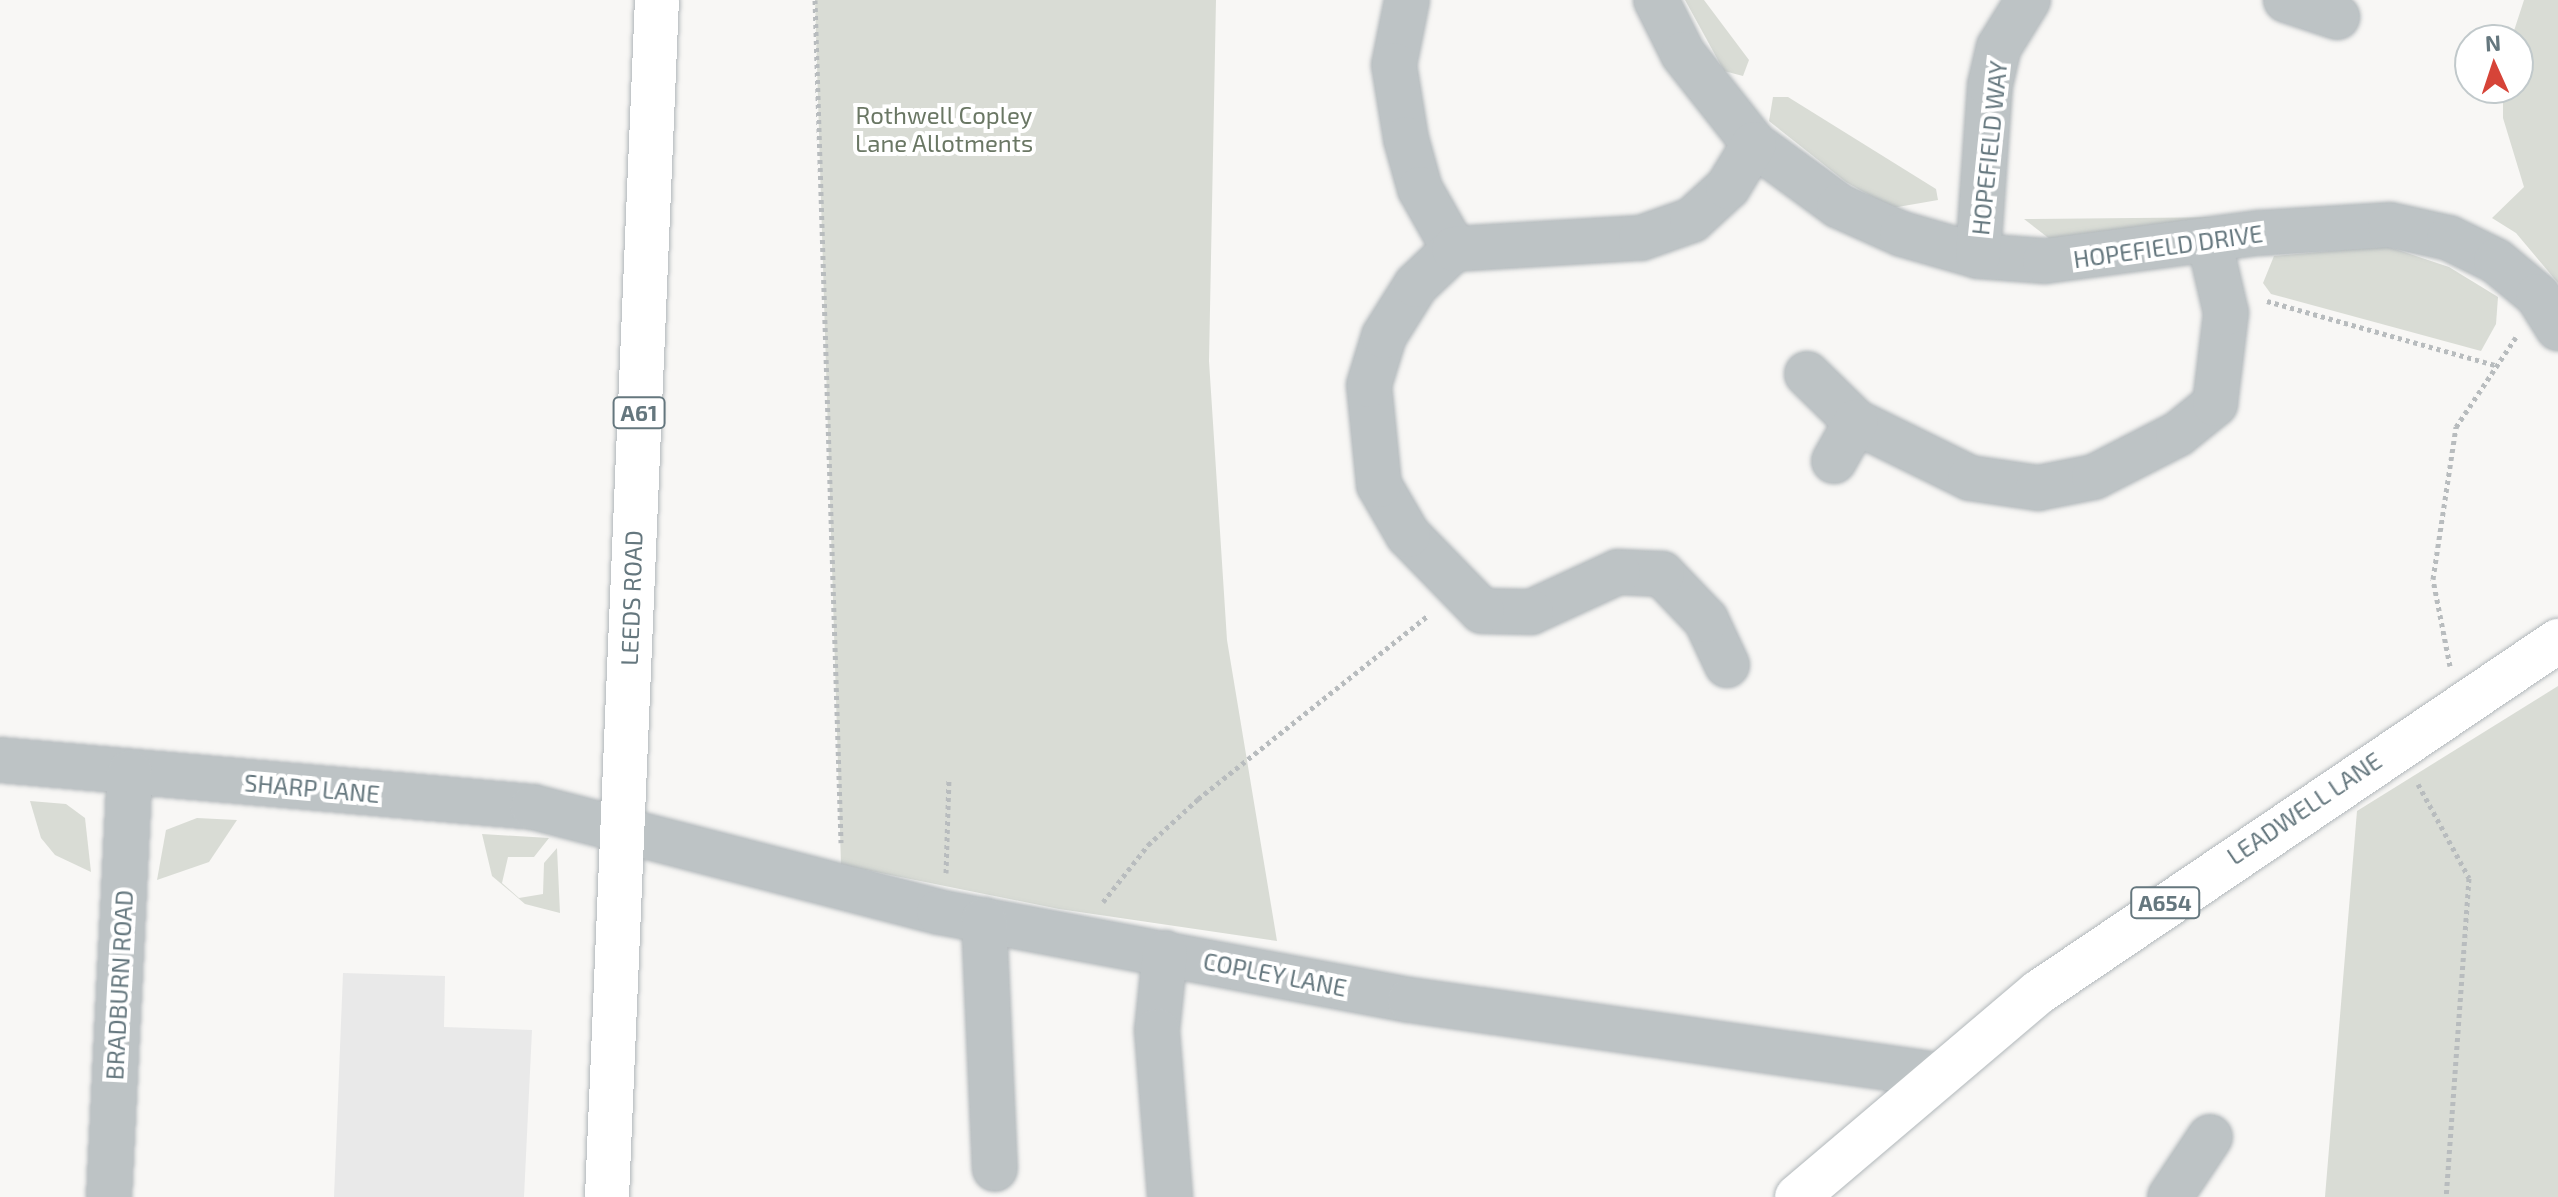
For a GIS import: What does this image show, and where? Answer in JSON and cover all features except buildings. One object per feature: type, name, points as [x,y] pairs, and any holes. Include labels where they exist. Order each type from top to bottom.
[{"type":"main road","name":"LEEDS ROAD","points":[[607,1197],[657,0]]},
{"type":"main road","name":"LEADWELL LANE","points":[[1797,1197],[2039,992],[2397,745],[2558,641]]},
{"type":"street","name":"HOPEFIELD DRIVE","points":[[1656,0],[1683,54],[1754,144],[1839,206],[1978,256],[2072,260],[2210,244],[2326,226],[2390,225],[2449,238],[2496,261],[2548,312]]},
{"type":"street","name":"HOPEFIELD WAY","points":[[1978,256],[1990,85],[1999,47],[2028,0]]},
{"type":"street","points":[[2286,0],[2337,17]]},
{"type":"street","points":[[1396,3],[1394,65],[1406,139],[1420,189],[1454,249]]},
{"type":"street","points":[[1727,665],[1706,620],[1662,574],[1618,572],[1506,616],[1482,611],[1408,535],[1379,485],[1369,385],[1384,336],[1408,298],[1454,249],[1641,238],[1692,220],[1728,187],[1754,144]]},
{"type":"street","points":[[1807,374],[1856,422],[1970,478],[2038,488],[2094,477],[2178,434],[2215,404],[2225,360],[2220,287],[2210,244]]},
{"type":"street","points":[[1834,461],[1856,422]]},
{"type":"street","name":"SHARP LANE","points":[[0,760],[533,807],[621,826]]},
{"type":"street","name":"BRADBURN ROAD","points":[[109,1197],[130,773]]},
{"type":"street","name":"COPLEY LANE","points":[[621,826],[840,892],[939,912],[1410,1000],[1938,1075]]},
{"type":"street","points":[[984,920],[995,1169]]},
{"type":"street","points":[[1165,953],[1157,1031],[1170,1197]]},
{"type":"street","points":[[2170,1197],[2210,1137]]},
{"type":"path","points":[[815,0],[840,892]]},
{"type":"path","points":[[2220,287],[2498,366]]},
{"type":"path","points":[[2457,706],[2433,579],[2456,427],[2498,366],[2548,312]]},
{"type":"path","points":[[1094,940],[1105,895],[1148,845],[1293,718],[1460,591]]},
{"type":"path","points":[[2397,745],[2469,878],[2446,1197]]},
{"type":"path","points":[[939,912],[949,778]]},
{"type":"shaded area","points":[[343,973],[445,976],[444,1027],[532,1030],[524,1197],[334,1197]]},
{"type":"green space","name":"Rothwell Copley Lane Allotments","points":[[815,0],[1216,0],[1209,361],[1227,640],[1277,941],[1059,909],[841,865]]},
{"type":"green space","points":[[1685,0],[1704,0],[1749,60],[1743,76],[1724,71]]},
{"type":"green space","points":[[2524,0],[2558,0],[2558,283],[2516,233],[2492,218],[2524,187],[2503,118],[2503,104],[2534,104],[2534,24],[2516,24]]},
{"type":"green space","points":[[1773,97],[1788,97],[1936,189],[1938,200],[1892,208],[1846,182],[1769,121]]},
{"type":"green space","points":[[2237,217],[2051,240],[2024,219]]},
{"type":"green space","points":[[2386,246],[2449,267],[2498,297],[2496,324],[2481,351],[2271,294],[2263,283],[2274,256]]},
{"type":"green space","points":[[2558,686],[2558,1197],[2325,1197],[2357,811]]},
{"type":"green space","points":[[30,801],[66,804],[85,818],[91,872],[55,855],[41,838]]},
{"type":"green space","points":[[197,818],[237,820],[209,862],[157,880],[166,830]]},
{"type":"green space","points":[[482,834],[549,838],[534,857],[508,857],[502,883],[519,898],[543,894],[544,863],[557,848],[560,913],[525,904],[492,876]]}]
